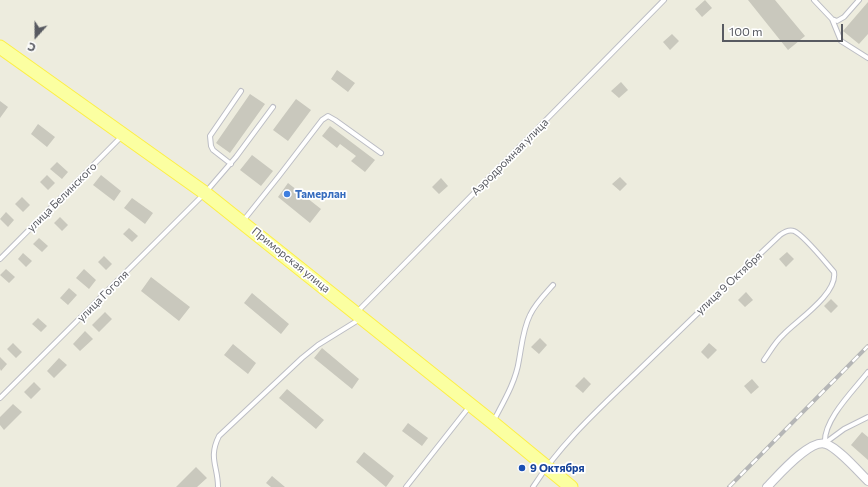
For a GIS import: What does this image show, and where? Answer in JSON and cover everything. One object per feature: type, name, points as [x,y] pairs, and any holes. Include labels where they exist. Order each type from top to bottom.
[{"type":"main road","name":"Приморская улица","points":[[0,47],[205,193],[547,466],[571,487]]},
{"type":"street","points":[[767,487],[805,450],[821,443],[825,443],[835,450],[868,481]]},
{"type":"lane","name":"Аэродромная улица","points":[[218,487],[213,458],[214,446],[219,436],[302,358],[359,316],[664,0]]},
{"type":"lane","points":[[814,0],[832,19],[841,41],[868,58]]},
{"type":"lane","points":[[832,19],[838,21],[844,17],[859,0]]},
{"type":"lane","points":[[231,164],[213,150],[210,136],[241,91]]},
{"type":"lane","name":"улица Гоголя","points":[[0,398],[205,193],[231,164],[273,107]]},
{"type":"lane","points":[[242,222],[322,120],[328,116],[381,153]]},
{"type":"lane","name":"улица Белинского","points":[[0,259],[124,135]]},
{"type":"lane","name":"улица 9 Октября","points":[[547,466],[572,436],[706,304],[780,235],[789,230],[794,231],[801,236],[834,272],[835,276],[833,282],[823,297],[813,308],[781,336],[764,360]]},
{"type":"lane","points":[[492,422],[508,393],[519,360],[520,346],[525,325],[538,302],[553,285]]},
{"type":"lane","points":[[868,372],[834,415],[824,437],[825,443],[844,429],[868,417]]},
{"type":"lane","points":[[406,487],[471,405]]},
{"type":"lane","points":[[532,487],[547,466]]},
{"type":"building","points":[[705,0],[712,8],[702,17],[695,9]]},
{"type":"building","points":[[748,0],[775,0],[805,36],[788,50]]},
{"type":"building","points":[[868,2],[868,34],[859,44],[843,31]]},
{"type":"building","points":[[672,34],[679,41],[670,50],[663,42]]},
{"type":"building","points":[[337,70],[355,83],[348,92],[331,79]]},
{"type":"building","points":[[621,82],[628,90],[619,98],[611,91]]},
{"type":"building","points":[[250,94],[265,104],[230,153],[216,143]]},
{"type":"building","points":[[296,99],[311,110],[288,141],[273,130]]},
{"type":"building","points":[[0,101],[8,107],[0,118]]},
{"type":"building","points":[[38,124],[55,137],[47,147],[31,134]]},
{"type":"building","points":[[330,126],[375,160],[365,172],[351,161],[356,156],[340,144],[337,148],[322,136]]},
{"type":"building","points":[[252,155],[273,171],[261,186],[240,170]]},
{"type":"building","points":[[57,162],[68,172],[62,179],[50,169]]},
{"type":"building","points":[[47,175],[55,183],[48,190],[40,182]]},
{"type":"building","points":[[101,175],[121,191],[114,201],[93,185]]},
{"type":"building","points":[[620,177],[627,184],[620,191],[612,184]]},
{"type":"building","points":[[441,178],[448,186],[439,194],[432,187]]},
{"type":"building","points":[[288,183],[321,209],[310,223],[278,197]]},
{"type":"building","points":[[22,197],[30,205],[23,212],[15,204]]},
{"type":"building","points":[[132,198],[153,213],[145,224],[124,208]]},
{"type":"building","points":[[6,212],[14,220],[8,227],[0,219]]},
{"type":"building","points":[[60,217],[68,225],[62,231],[54,223]]},
{"type":"building","points":[[129,228],[138,236],[132,242],[123,234]]},
{"type":"building","points":[[39,238],[48,246],[42,252],[33,244]]},
{"type":"building","points":[[787,252],[794,259],[786,267],[779,259]]},
{"type":"building","points":[[23,253],[32,261],[26,267],[18,259]]},
{"type":"building","points":[[104,256],[112,264],[106,270],[98,262]]},
{"type":"building","points":[[6,269],[15,277],[9,283],[0,275]]},
{"type":"building","points":[[84,269],[96,280],[89,289],[76,278]]},
{"type":"building","points":[[151,277],[190,307],[179,321],[141,291]]},
{"type":"building","points":[[69,288],[77,295],[68,305],[60,298]]},
{"type":"building","points":[[746,292],[753,300],[745,307],[738,300]]},
{"type":"building","points":[[252,293],[289,324],[281,334],[244,303]]},
{"type":"building","points":[[831,299],[838,306],[831,313],[824,306]]},
{"type":"building","points":[[105,312],[112,319],[99,332],[92,325]]},
{"type":"building","points":[[38,318],[47,326],[41,332],[32,324]]},
{"type":"building","points":[[85,331],[93,339],[80,351],[73,344]]},
{"type":"building","points":[[540,338],[547,345],[539,354],[531,347]]},
{"type":"building","points":[[13,343],[22,352],[16,358],[7,349]]},
{"type":"building","points":[[709,343],[717,350],[708,359],[701,352]]},
{"type":"building","points":[[233,344],[256,363],[248,374],[224,355]]},
{"type":"building","points":[[322,348],[359,379],[352,389],[314,358]]},
{"type":"building","points":[[0,357],[7,364],[1,371],[0,369]]},
{"type":"building","points":[[59,358],[67,365],[54,378],[47,371]]},
{"type":"building","points":[[584,377],[591,384],[583,393],[575,386]]},
{"type":"building","points":[[752,379],[759,387],[751,394],[744,386]]},
{"type":"building","points":[[34,382],[41,389],[31,399],[24,392]]},
{"type":"building","points":[[287,389],[324,420],[316,429],[279,398]]},
{"type":"building","points":[[13,404],[22,412],[4,430],[0,425],[0,417]]},
{"type":"building","points":[[408,423],[428,438],[422,446],[402,431]]},
{"type":"building","points":[[862,432],[868,437],[868,460],[851,445]]},
{"type":"building","points":[[364,452],[394,476],[386,487],[356,462]]},
{"type":"building","points":[[196,467],[207,478],[197,487],[176,487]]},
{"type":"building","points":[[272,476],[285,487],[271,487],[266,483]]},
{"type":"railway","points":[[729,487],[868,346]]},
{"type":"place","name":"Тамерлан","points":[[287,194]]},
{"type":"place","name":"9 Октября","points":[[522,468]]}]
